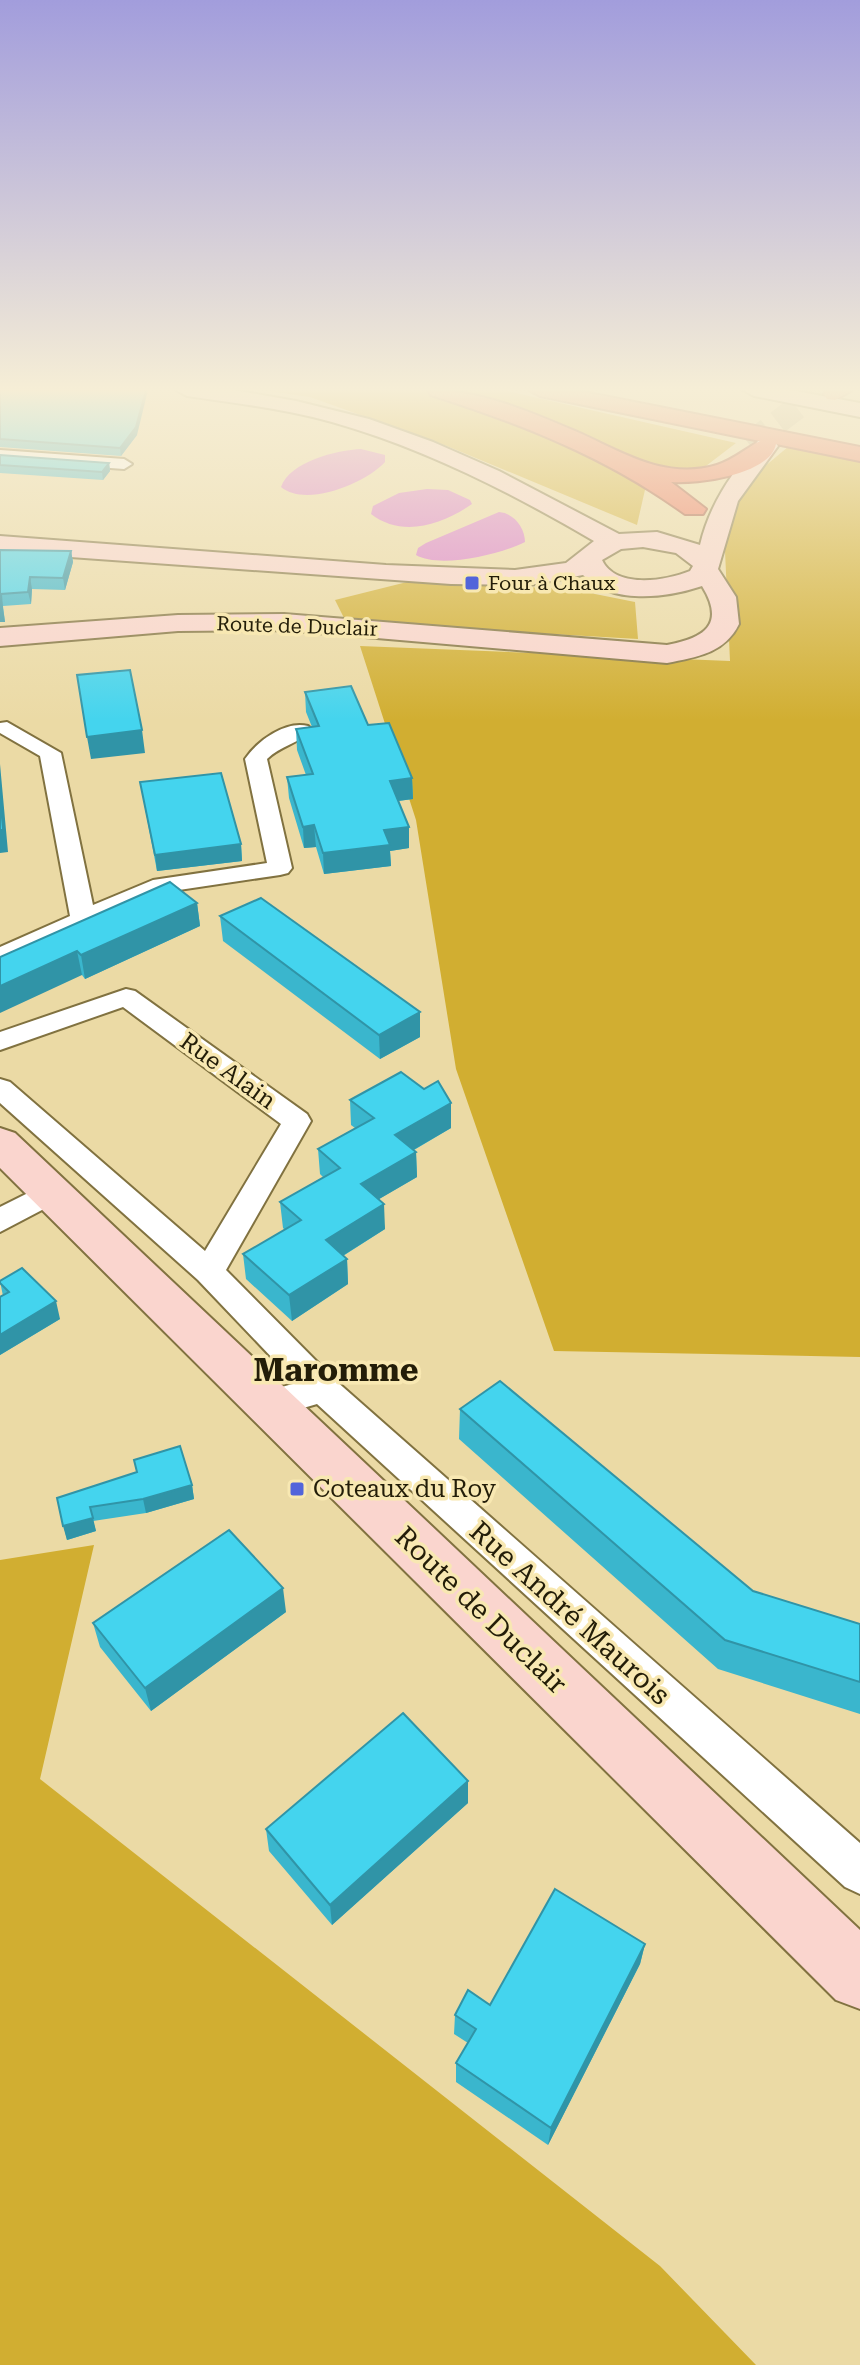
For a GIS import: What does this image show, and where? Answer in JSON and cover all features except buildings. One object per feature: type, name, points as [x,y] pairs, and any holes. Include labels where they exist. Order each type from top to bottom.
[{"type":"highway","points":[[680,500],[694,509]]},
{"type":"street","points":[[533,500],[615,543]]},
{"type":"street","points":[[519,578],[579,568],[602,547],[673,532],[699,500]]},
{"type":"street","points":[[0,544],[174,554],[381,573],[519,578],[641,587],[688,583],[705,566],[726,500]]},
{"type":"street","points":[[644,540],[690,550],[705,566]]},
{"type":"street","name":"Route de Duclair","points":[[589,560],[598,576],[684,601],[696,614],[698,628],[664,644],[594,647]]},
{"type":"street","name":"Route de Duclair","points":[[0,637],[178,623],[284,622],[667,654],[697,648],[719,636],[725,625],[722,596],[705,566]]},
{"type":"street","points":[[7,728],[50,753],[83,919]]},
{"type":"street","points":[[0,957],[153,887],[280,868],[256,759],[269,746],[301,730]]},
{"type":"street","name":"Rue Alain","points":[[0,1041],[126,997],[297,1121],[209,1272]]},
{"type":"street","points":[[0,1088],[209,1272],[296,1397]]},
{"type":"street","name":"Route de Duclair","points":[[0,1143],[50,1193],[296,1397],[860,1976]]},
{"type":"street","points":[[0,1221],[50,1193]]},
{"type":"street","name":"Rue André Maurois","points":[[296,1397],[860,1872]]},
{"type":"shaded area","points":[[384,500],[470,500],[472,504],[435,523],[409,527],[396,526],[371,514],[373,506]]},
{"type":"shaded area","points":[[578,500],[643,500],[637,525]]},
{"type":"shaded area","points":[[737,500],[860,500],[860,1357],[554,1351],[456,1069],[416,820],[360,646],[730,661],[724,529]]},
{"type":"shaded area","points":[[499,512],[518,522],[525,542],[486,555],[455,560],[440,561],[416,555],[418,548],[426,543]]},
{"type":"shaded area","points":[[407,582],[570,589],[635,602],[638,639],[346,622],[335,600]]},
{"type":"shaded area","points":[[94,1545],[40,1779],[660,2266],[756,2365],[0,2365],[0,1560]]},
{"type":"place","name":"Four à Chaux","points":[[472,583]]},
{"type":"place","name":"Coteaux du Roy","points":[[297,1489]]},
{"type":"district","name":"Maromme","points":[[336,1370]]}]
